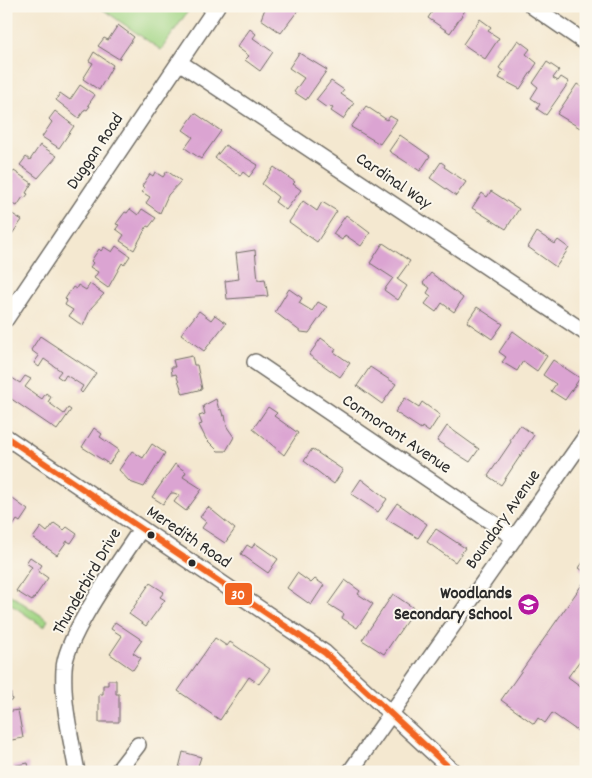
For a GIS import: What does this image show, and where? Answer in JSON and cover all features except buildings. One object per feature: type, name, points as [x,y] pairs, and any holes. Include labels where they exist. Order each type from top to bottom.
[{"type":"street","name":"Duggan Road","points":[[6,319],[217,6]]},
{"type":"street","points":[[532,6],[586,43]]},
{"type":"street","name":"Cardinal Way","points":[[179,62],[586,333]]},
{"type":"street","name":"Cormorant Avenue","points":[[255,362],[515,538]]},
{"type":"street","name":"Boundary Avenue","points":[[350,772],[586,436]]},
{"type":"street","name":"Meredith Road","points":[[6,437],[325,653],[454,772]]},
{"type":"street","name":"Thunderbird Drive","points":[[77,772],[66,707],[64,668],[75,633],[140,529]]},
{"type":"street","points":[[117,772],[138,745]]},
{"type":"green space","points":[[98,6],[181,6],[188,11],[161,50]]},
{"type":"green space","points":[[6,592],[48,620],[44,627],[6,601]]},
{"type":"transit line","name":"30","points":[[6,437],[325,653],[454,772]]},
{"type":"place","name":"Woodlands Secondary School","points":[[528,604]]}]
